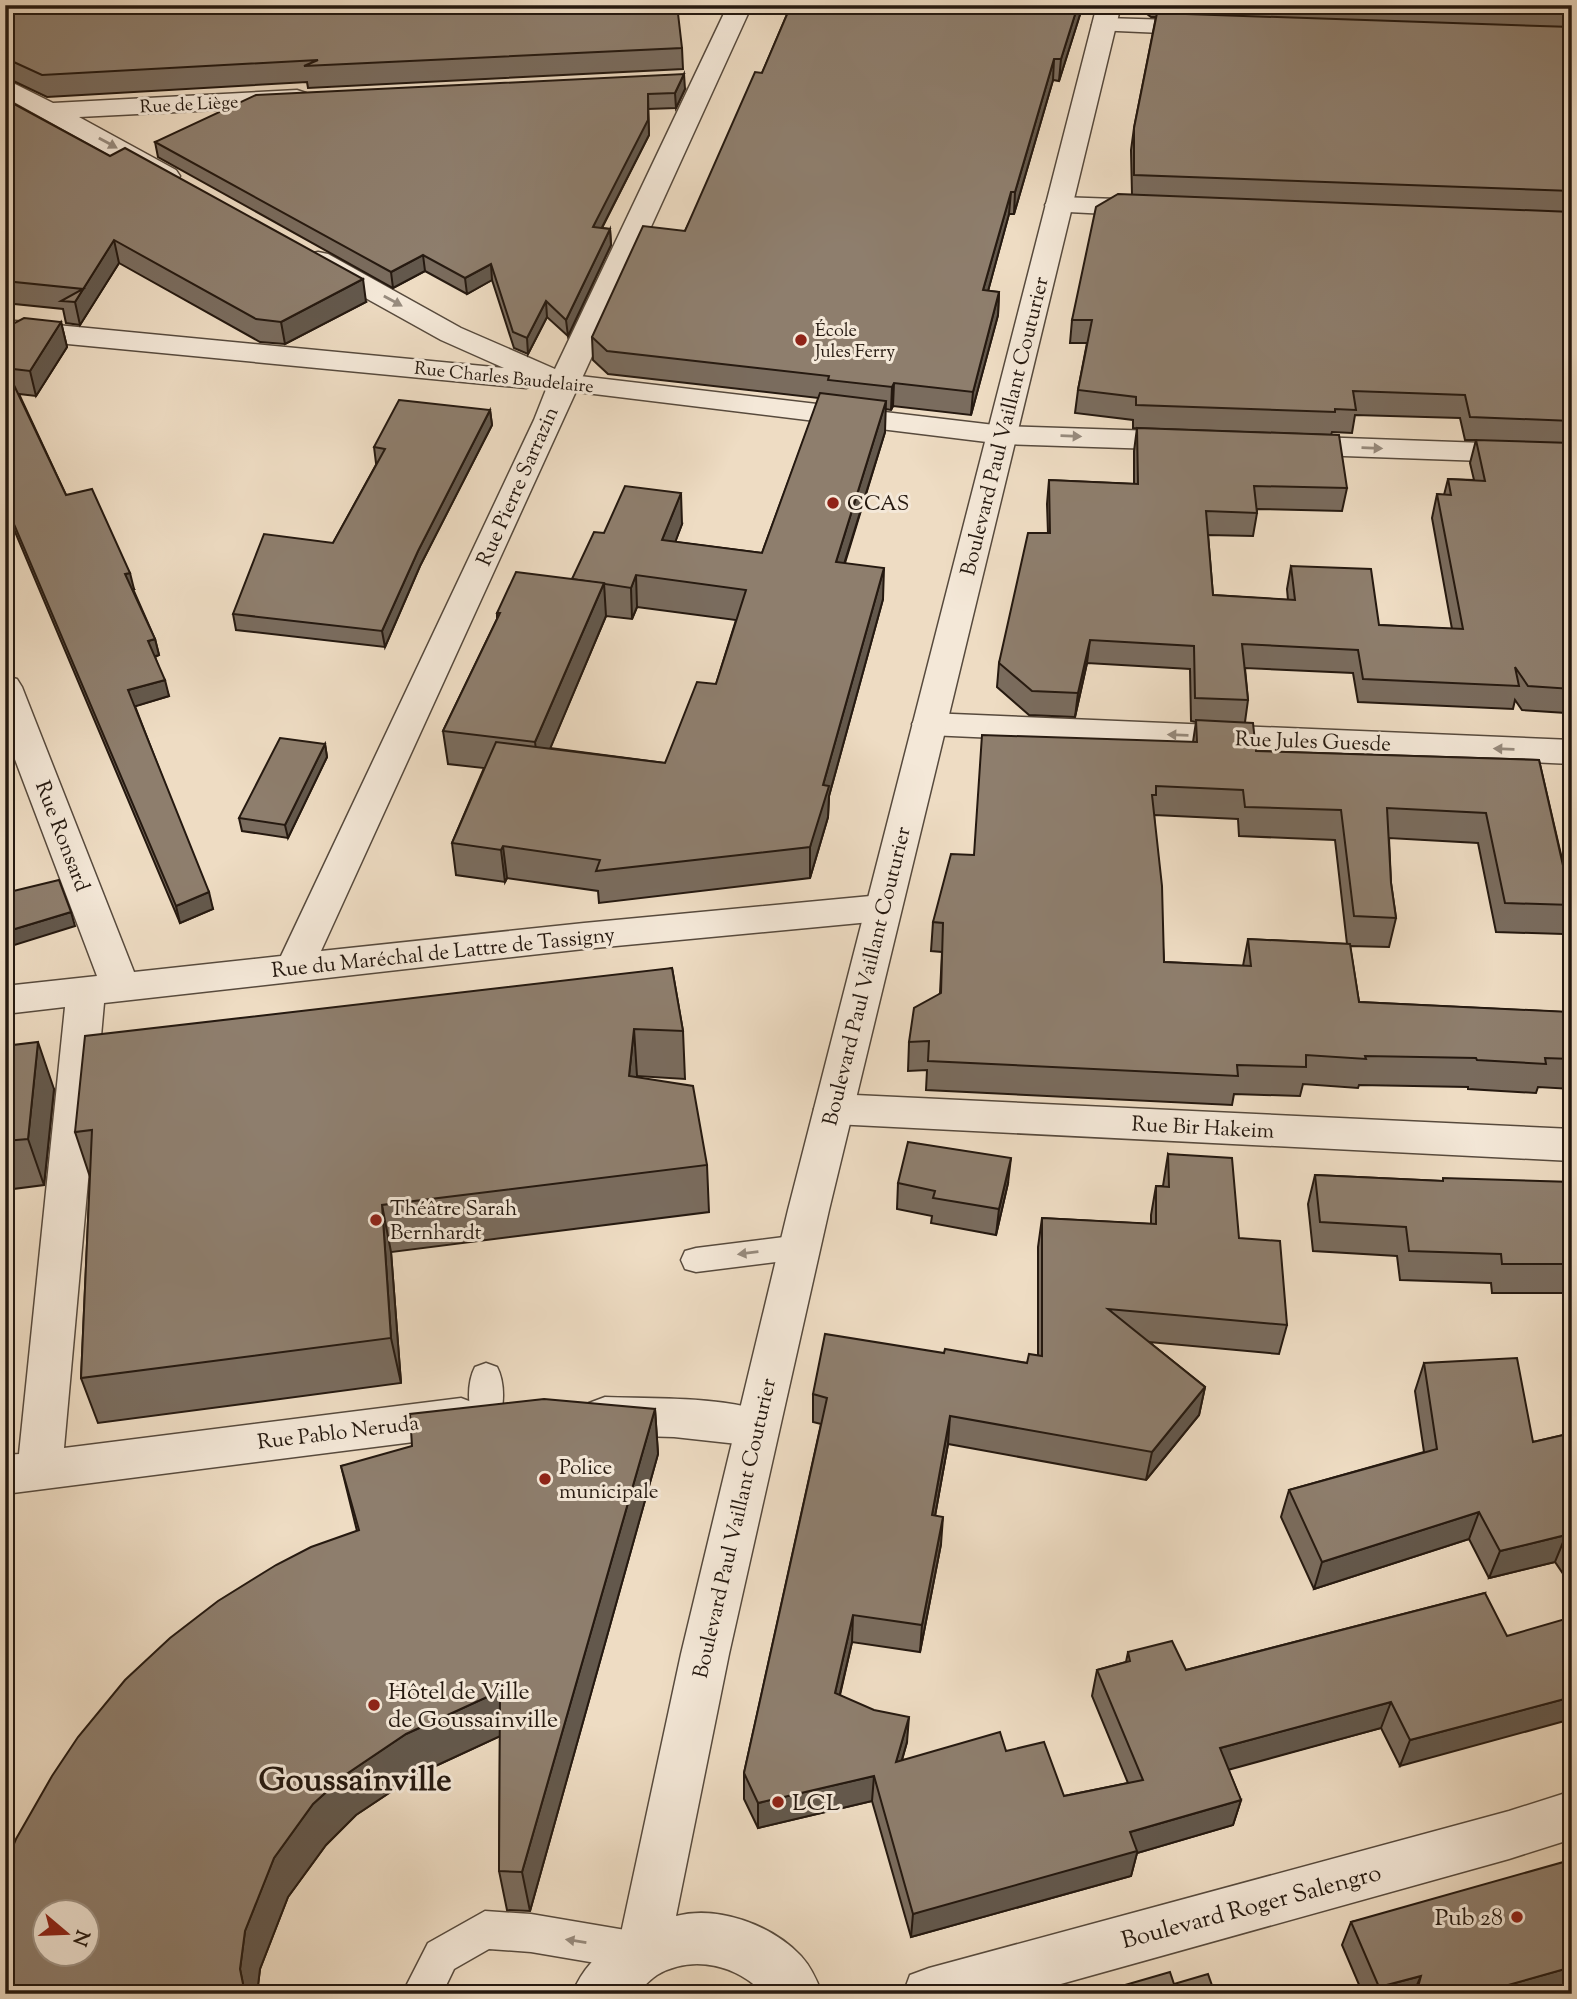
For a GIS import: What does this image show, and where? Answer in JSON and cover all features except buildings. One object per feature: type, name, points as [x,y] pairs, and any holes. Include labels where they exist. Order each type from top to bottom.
[{"type":"street","name":"Rue Pierre Sarrazin","points":[[294,968],[549,420],[691,78],[740,5]]},
{"type":"street","points":[[1107,15],[1236,29]]},
{"type":"street","name":"Boulevard Paul Vaillant Couturier","points":[[643,1952],[690,1715],[756,1427],[881,908],[1003,435],[1107,15]]},
{"type":"street","points":[[5,87],[184,185]]},
{"type":"street","name":"Rue de Liège","points":[[50,111],[315,97]]},
{"type":"street","points":[[1059,205],[1166,209]]},
{"type":"street","points":[[293,246],[451,334],[563,383]]},
{"type":"street","name":"Rue Charles Baudelaire","points":[[5,329],[563,383],[1003,435],[1213,442]]},
{"type":"street","points":[[1254,443],[1572,455]]},
{"type":"street","name":"Rue Ronsard","points":[[5,687],[103,988]]},
{"type":"street","name":"Rue Jules Guesde","points":[[929,724],[1572,752]]},
{"type":"street","name":"Rue du Maréchal de Lattre de Tassigny","points":[[5,1000],[584,936],[881,908]]},
{"type":"street","points":[[23,1473],[42,1439],[103,988]]},
{"type":"street","name":"Rue Bir Hakeim","points":[[834,1109],[1572,1145]]},
{"type":"street","name":"Rue Pablo Neruda","points":[[23,1473],[486,1395],[551,1414],[674,1418],[756,1427]]},
{"type":"street","name":"Boulevard Roger Salengro","points":[[929,1994],[1559,1830]]},
{"type":"street","points":[[598,1994],[612,1975],[643,1952],[665,1943],[700,1938],[726,1941],[751,1950],[780,1972],[796,1994]]},
{"type":"lane","points":[[696,1260],[800,1247]]},
{"type":"lane","points":[[421,1994],[442,1956],[485,1930],[531,1933],[643,1952]]},
{"type":"place","name":"École Jules Ferry","points":[[801,340]]},
{"type":"place","name":"CCAS","points":[[833,503]]},
{"type":"place","name":"Théâtre Sarah Bernhardt","points":[[376,1220]]},
{"type":"place","name":"Police municipale","points":[[545,1479]]},
{"type":"place","name":"Hôtel de Ville de Goussainville","points":[[374,1705]]},
{"type":"place","name":"LCL","points":[[778,1802]]},
{"type":"place","name":"Pub 28","points":[[1517,1917]]},
{"type":"district","name":"Goussainville","points":[[355,1778]]}]
